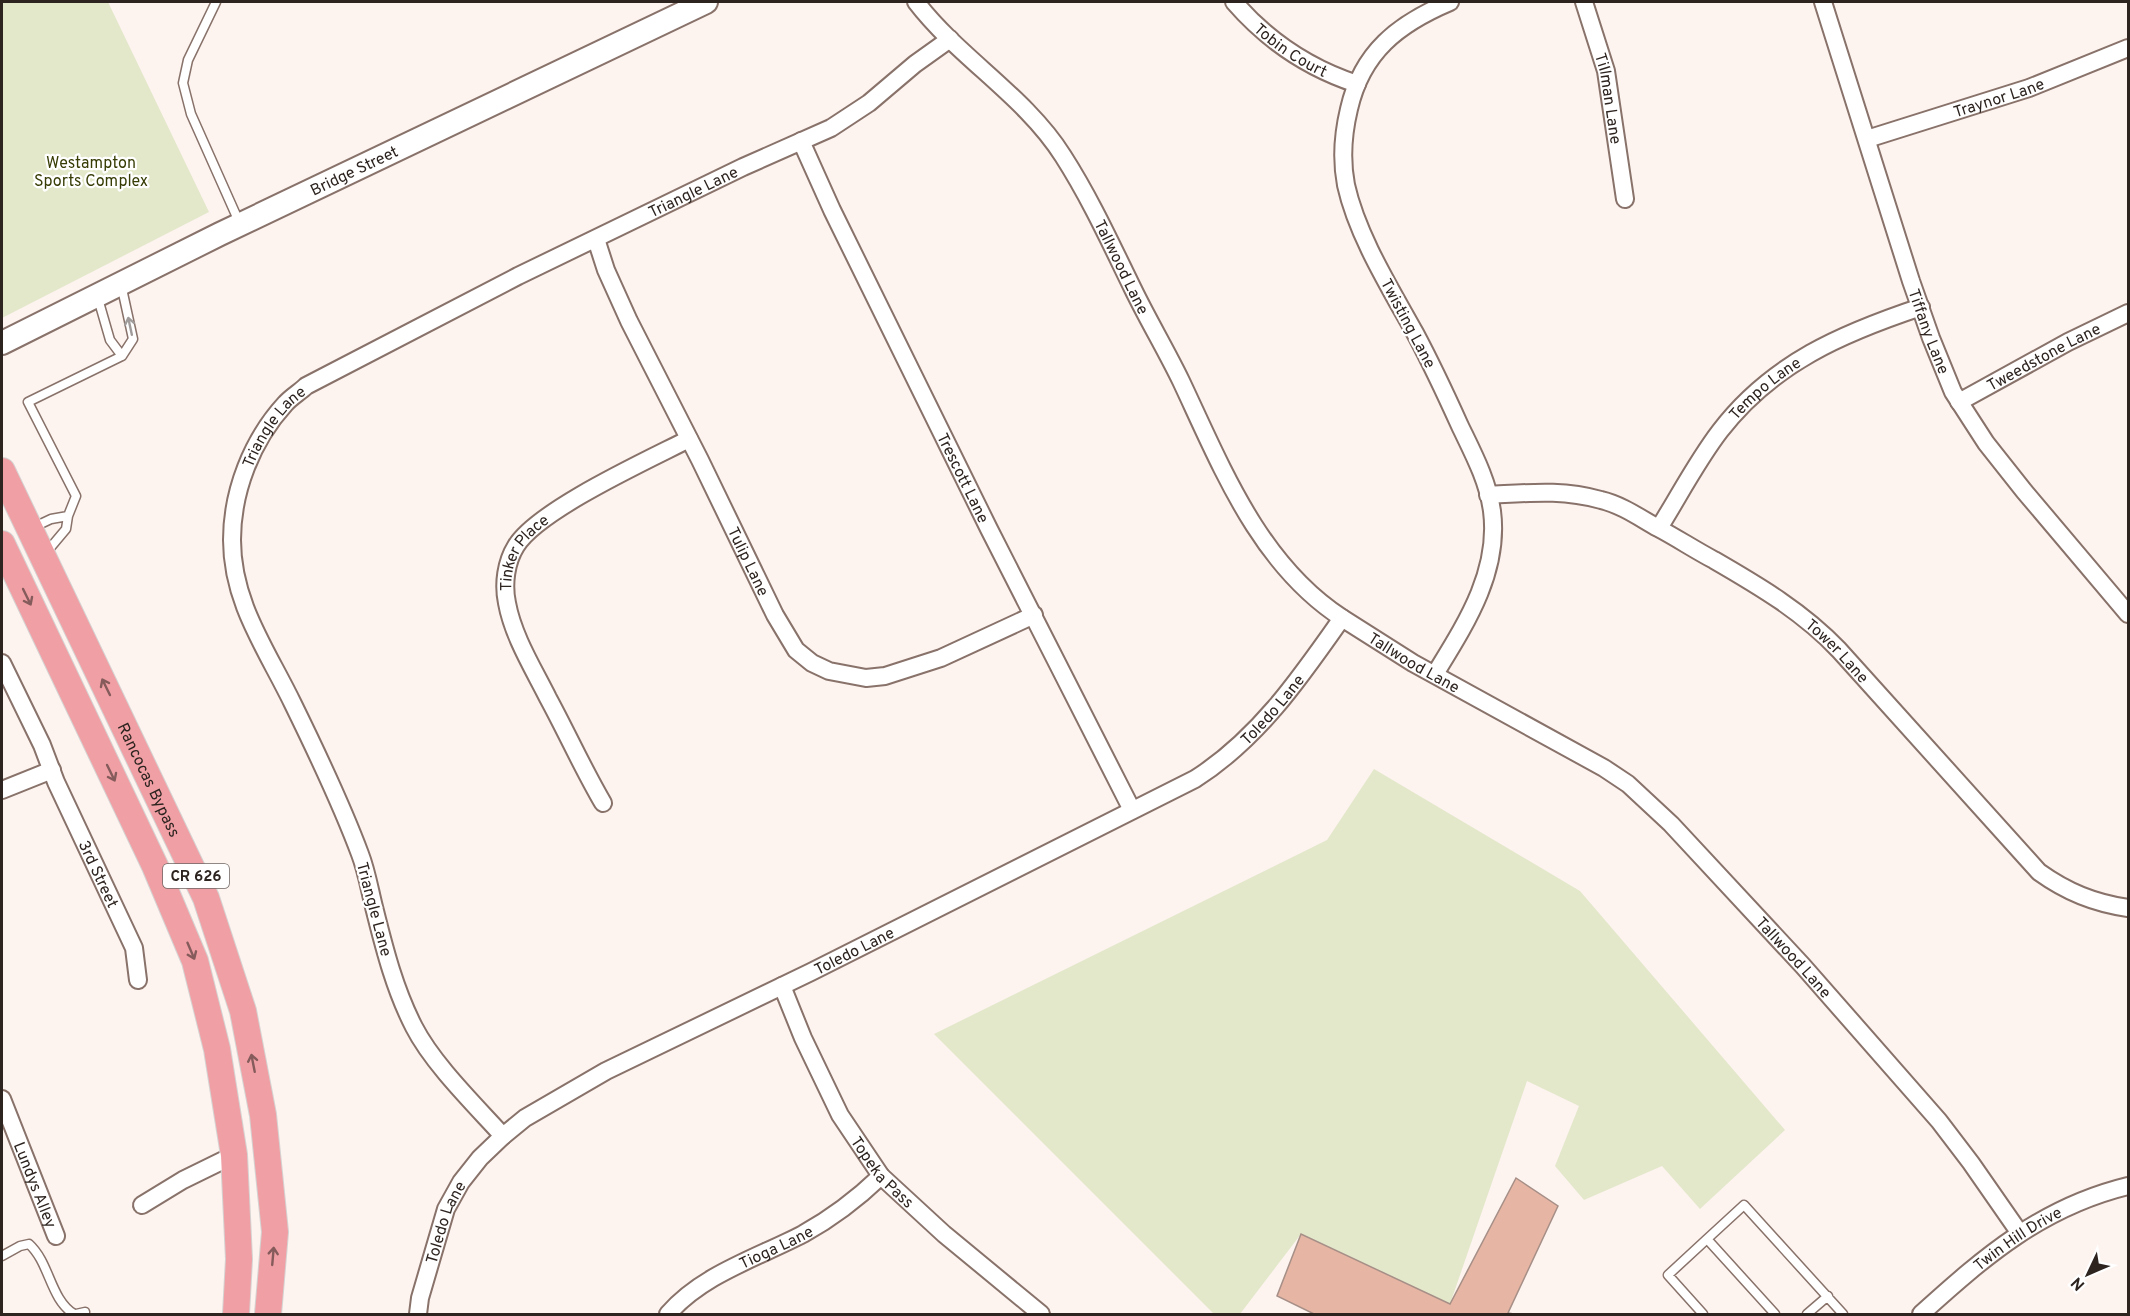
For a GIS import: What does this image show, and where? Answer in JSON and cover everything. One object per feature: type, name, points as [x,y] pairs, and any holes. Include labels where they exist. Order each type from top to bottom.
[{"type":"main road","name":"Bridge Street","points":[[2,343],[240,224],[706,2]]},
{"type":"main road","name":"Rancocas Bypass","points":[[2,471],[206,898],[243,1011],[262,1114],[275,1232],[268,1314]]},
{"type":"main road","name":"Rancocas Bypass","points":[[2,544],[156,867],[195,961],[217,1049],[234,1155],[239,1259],[236,1314]]},
{"type":"street","name":"Tallwood Lane","points":[[916,2],[950,39],[1025,109],[1062,153],[1173,364],[1236,496],[1269,547],[1288,571],[1342,618],[1435,674],[1604,768],[1650,803],[1715,868],[1939,1121],[1971,1162],[2019,1233]]},
{"type":"street","name":"Tobin Court","points":[[1234,2],[1274,41],[1290,52],[1320,70],[1357,84]]},
{"type":"street","name":"Twisting Lane","points":[[1435,674],[1471,614],[1487,573],[1493,532],[1492,510],[1478,464],[1443,389],[1364,233],[1347,186],[1343,162],[1344,139],[1352,94],[1371,57],[1387,39],[1425,13],[1450,2]]},
{"type":"street","name":"Tillman Lane","points":[[1584,2],[1606,71],[1625,199]]},
{"type":"street","name":"Tiffany Lane","points":[[1823,2],[1921,307],[1941,365],[1959,402],[2024,491],[2128,614]]},
{"type":"street","name":"Triangle Lane","points":[[503,1136],[428,1050],[404,1007],[387,958],[358,847],[294,704],[245,612],[234,565],[232,541],[233,517],[245,468],[257,445],[286,403],[306,386],[518,276],[831,128],[851,116],[950,39]]},
{"type":"street","name":"Traynor Lane","points":[[1867,139],[2029,88],[2128,48]]},
{"type":"street","name":"Trescott Lane","points":[[801,141],[890,329],[1091,733],[1132,810]]},
{"type":"street","name":"Tulip Lane","points":[[596,239],[606,270],[629,321],[775,615],[796,650],[812,663],[829,671],[866,678],[885,676],[941,658],[1034,615]]},
{"type":"street","name":"Tempo Lane","points":[[1659,528],[1720,431],[1765,384],[1801,359],[1852,331],[1921,307]]},
{"type":"street","name":"Tweedstone Lane","points":[[1959,402],[2068,342],[2128,313]]},
{"type":"street","name":"Tinker Place","points":[[603,803],[520,643],[507,603],[505,583],[509,563],[516,545],[531,529],[564,506],[689,439]]},
{"type":"street","name":"Tower Lane","points":[[1488,495],[1545,491],[1584,495],[1605,501],[1626,509],[1779,598],[1821,630],[2039,872],[2075,894],[2094,901],[2128,908]]},
{"type":"street","name":"Toledo Lane","points":[[418,1314],[420,1298],[446,1209],[461,1182],[480,1158],[503,1136],[552,1101],[606,1071],[782,986],[1195,778],[1218,764],[1238,747],[1271,712],[1313,660],[1342,618]]},
{"type":"street","name":"3rd Street","points":[[2,663],[42,745],[134,948],[138,980]]},
{"type":"street","points":[[2,790],[52,770]]},
{"type":"street","name":"Topeka Pass","points":[[782,986],[820,1077],[840,1115],[880,1176],[944,1234],[1041,1314]]},
{"type":"street","name":"Lundys Alley","points":[[2,1099],[56,1236]]},
{"type":"street","points":[[142,1205],[183,1180],[234,1155]]},
{"type":"street","name":"Tioga Lane","points":[[669,1314],[682,1299],[721,1274],[806,1233],[841,1211],[880,1176]]},
{"type":"street","name":"Twin Hill Drive","points":[[1921,1314],[1976,1264],[2019,1233],[2079,1201],[2128,1186]]},
{"type":"lane","points":[[216,2],[188,60],[183,83],[191,114],[240,224]]},
{"type":"lane","points":[[43,556],[66,529],[68,516],[76,496],[28,402],[122,356],[133,339],[121,283]]},
{"type":"lane","points":[[97,295],[110,340],[122,356]]},
{"type":"lane","points":[[29,529],[51,519],[68,516]]},
{"type":"lane","points":[[1703,1314],[1668,1275],[1744,1205],[1844,1314]]},
{"type":"lane","points":[[1707,1239],[1775,1314]]},
{"type":"lane","points":[[2,1256],[20,1246],[29,1245],[37,1252],[63,1308],[75,1314],[85,1312]]},
{"type":"lane","points":[[1807,1314],[1827,1296]]},
{"type":"green space","name":"Westampton Sports Complex","points":[[2,2],[108,2],[209,212],[2,318]]},
{"type":"green space","points":[[1374,769],[1580,891],[1785,1130],[1700,1209],[1662,1166],[1584,1200],[1555,1166],[1579,1106],[1527,1081],[1450,1304],[1301,1234],[1240,1314],[1214,1314],[934,1034],[1327,840]]},
{"type":"building","points":[[1516,1178],[1558,1206],[1508,1313],[1514,1314],[1314,1314],[1277,1296],[1301,1234],[1450,1304]]}]
